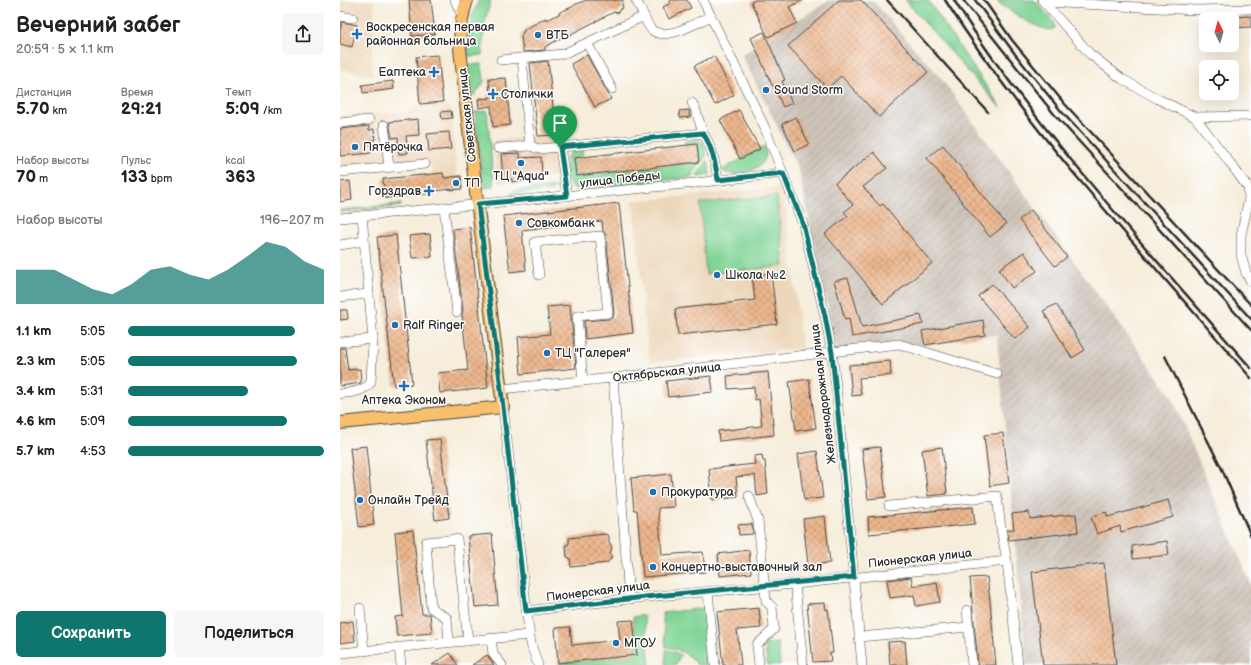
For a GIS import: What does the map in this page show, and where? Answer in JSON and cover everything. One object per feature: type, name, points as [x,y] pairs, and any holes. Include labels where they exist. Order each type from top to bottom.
[{"type":"main road","name":"Советская улица","points":[[467,0],[462,16],[460,49],[503,408]]},
{"type":"main road","points":[[340,423],[503,408]]},
{"type":"street","name":"Советская улица","points":[[455,0],[462,16]]},
{"type":"street","points":[[636,0],[650,28],[655,32],[666,34],[674,33],[711,16]]},
{"type":"street","name":"Железнодорожная улица","points":[[707,1],[711,16],[764,126],[803,224],[825,316],[832,353],[862,665]]},
{"type":"street","points":[[1043,1],[1194,10],[1251,9]]},
{"type":"street","points":[[1043,1],[1090,54],[1122,79],[1158,99],[1195,117],[1251,116]]},
{"type":"street","points":[[340,16],[353,18]]},
{"type":"street","points":[[501,60],[563,54],[644,16]]},
{"type":"street","points":[[587,43],[612,89]]},
{"type":"street","points":[[522,58],[530,146]]},
{"type":"street","points":[[692,103],[703,133],[708,141],[718,180]]},
{"type":"street","points":[[1195,117],[1248,188],[1249,198],[1241,235],[1241,255],[1246,273],[1251,281]]},
{"type":"street","points":[[340,123],[369,120]]},
{"type":"street","points":[[384,125],[388,167]]},
{"type":"street","points":[[498,148],[530,146],[538,149],[703,133]]},
{"type":"street","points":[[560,147],[567,196]]},
{"type":"street","points":[[340,172],[425,164]]},
{"type":"street","name":"улица Победы","points":[[340,218],[783,173]]},
{"type":"street","points":[[444,208],[457,312]]},
{"type":"street","points":[[340,394],[358,392],[368,387],[371,382],[373,340],[362,216]]},
{"type":"street","points":[[539,275],[535,242],[600,236],[608,313],[577,316],[584,381]]},
{"type":"street","points":[[340,245],[364,241]]},
{"type":"street","points":[[340,297],[369,294]]},
{"type":"street","points":[[340,342],[373,340]]},
{"type":"street","name":"Октябрьская улица","points":[[501,389],[613,378],[899,344],[997,374]]},
{"type":"street","points":[[613,378],[629,599]]},
{"type":"street","name":"Советская улица","points":[[503,408],[529,635],[538,665]]},
{"type":"street","points":[[749,496],[758,521],[766,601],[772,607],[774,629],[757,645],[759,665]]},
{"type":"street","points":[[889,506],[997,496],[1007,561],[1018,665]]},
{"type":"street","points":[[449,642],[447,618],[431,608],[426,542],[457,539],[468,641]]},
{"type":"street","name":"Пионерская улица","points":[[526,611],[629,599],[795,584],[1007,561]]},
{"type":"street","points":[[795,584],[803,665]]},
{"type":"street","points":[[708,592],[715,665]]},
{"type":"street","points":[[360,608],[364,651]]},
{"type":"street","points":[[967,610],[972,665]]},
{"type":"street","points":[[859,637],[969,627]]},
{"type":"street","points":[[340,653],[529,635]]},
{"type":"street","points":[[491,638],[493,654],[502,665]]},
{"type":"street","points":[[399,648],[401,665]]},
{"type":"shaded area","name":"Воскресенская первая районная больница","points":[[340,0],[374,0],[372,76],[342,69],[340,78]]},
{"type":"shaded area","points":[[830,0],[872,0],[941,78],[1172,397],[1251,584],[1251,665],[1026,665],[997,335],[838,354],[799,171],[742,55]]},
{"type":"shaded area","points":[[443,102],[451,111],[457,176],[462,189],[434,192],[431,165],[340,174],[340,116],[406,112],[420,104]]},
{"type":"shaded area","points":[[563,134],[567,176],[498,183],[494,140]]},
{"type":"shaded area","name":"Школа №2","points":[[783,187],[802,349],[649,362],[633,201]]},
{"type":"green space","points":[[479,0],[491,0],[485,21],[482,55],[468,56],[467,40],[469,27]]},
{"type":"green space","points":[[905,0],[928,0],[1001,108],[995,102]]},
{"type":"green space","points":[[997,0],[1034,0],[1054,22],[1055,28],[1050,30],[1036,26],[999,3]]},
{"type":"green space","points":[[482,64],[484,82],[475,95],[473,95],[469,65]]},
{"type":"green space","points":[[487,111],[494,187],[483,188],[475,112]]},
{"type":"green space","points":[[698,140],[704,143],[706,156],[692,175],[693,177],[583,189],[576,189],[572,187],[567,179],[566,164],[568,156],[574,151],[582,150],[583,157],[574,158],[576,176],[699,162],[685,146],[685,141]]},
{"type":"green space","points":[[765,146],[765,158],[759,166],[745,173],[739,174],[724,172],[722,170]]},
{"type":"green space","points":[[708,160],[710,175],[698,177],[697,175]]},
{"type":"green space","points":[[557,187],[551,191],[510,195],[515,190]]},
{"type":"green space","points":[[777,196],[784,266],[706,274],[700,203]]},
{"type":"green space","points":[[401,204],[401,206],[340,212],[340,210]]},
{"type":"green space","points":[[705,608],[711,665],[697,665],[684,653],[666,647],[662,613]]},
{"type":"green space","points":[[644,615],[650,665],[559,665],[559,663],[636,655],[633,617]]},
{"type":"green space","points":[[778,643],[780,665],[767,665],[765,644]]},
{"type":"green space","points":[[666,650],[681,655],[675,665],[666,665]]},
{"type":"building","points":[[409,0],[431,0],[435,34],[412,36]]},
{"type":"building","points":[[586,0],[623,0],[623,8],[619,10],[618,13],[614,12],[567,37],[565,36],[545,47],[545,50],[523,52],[521,36],[525,29],[546,18],[547,20]]},
{"type":"building","points":[[669,0],[687,0],[691,8],[669,19],[663,7],[671,3]]},
{"type":"building","points":[[755,0],[804,0],[789,7],[797,23],[768,37],[751,2]]},
{"type":"building","points":[[839,0],[861,0],[928,72],[879,117],[841,76],[827,88],[788,46]]},
{"type":"building","points":[[1251,16],[1251,27],[1239,28],[1239,17]]},
{"type":"building","points":[[342,22],[357,25],[352,47],[340,44],[340,30]]},
{"type":"building","points":[[764,32],[785,80],[782,81],[792,103],[783,107],[751,38]]},
{"type":"building","points":[[438,55],[443,102],[420,104],[416,57]]},
{"type":"building","points":[[587,55],[611,99],[595,107],[571,64]]},
{"type":"building","points":[[714,56],[734,95],[715,105],[694,66]]},
{"type":"building","points":[[548,61],[556,135],[538,136],[530,63]]},
{"type":"building","points":[[506,78],[510,125],[493,127],[491,106],[479,108],[478,99],[490,98],[489,79]]},
{"type":"building","points":[[393,81],[394,89],[363,93],[362,85]]},
{"type":"building","points":[[689,110],[690,117],[680,118],[679,111]]},
{"type":"building","points":[[739,110],[760,149],[740,159],[720,120]]},
{"type":"building","points":[[451,111],[452,118],[442,119],[441,112]]},
{"type":"building","points":[[796,117],[809,144],[795,151],[782,124]]},
{"type":"building","points":[[418,119],[419,135],[406,136],[408,153],[399,154],[398,137],[392,138],[389,122]]},
{"type":"building","name":"Пятёрочка","points":[[369,126],[369,130],[374,129],[375,140],[370,140],[371,153],[340,156],[340,129]]},
{"type":"building","points":[[449,132],[451,149],[429,151],[427,134]]},
{"type":"building","points":[[697,144],[699,162],[576,176],[574,158]]},
{"type":"building","points":[[943,145],[1006,224],[990,237],[927,158]]},
{"type":"building","points":[[874,152],[887,168],[863,187],[880,206],[883,204],[932,263],[883,304],[825,234],[848,216],[844,212],[853,205],[835,183]]},
{"type":"building","name":"ТЦ \"Aqua\"","points":[[520,153],[520,158],[541,157],[542,179],[512,182],[512,179],[503,179],[501,154]]},
{"type":"building","points":[[443,173],[444,178],[461,176],[462,189],[451,189],[434,191],[434,193],[385,198],[383,179]]},
{"type":"building","points":[[350,181],[352,200],[340,202],[340,182]]},
{"type":"building","points":[[619,203],[633,333],[585,339],[584,321],[613,318],[614,313],[606,235],[603,231],[602,221],[522,230],[526,270],[510,272],[503,216]]},
{"type":"building","points":[[1031,210],[1067,257],[1055,266],[1019,220]]},
{"type":"building","points":[[470,227],[488,388],[440,393],[438,373],[468,370],[462,315],[463,311],[453,229]]},
{"type":"building","points":[[430,234],[432,257],[412,258],[409,236]]},
{"type":"building","points":[[396,235],[412,384],[394,386],[377,237]]},
{"type":"building","points":[[1024,252],[1037,271],[1012,288],[999,269]]},
{"type":"building","points":[[771,273],[777,324],[678,335],[675,309],[755,300],[752,275]]},
{"type":"building","points":[[848,278],[862,327],[921,315],[923,324],[852,337],[849,318],[845,319],[834,281]]},
{"type":"building","points":[[992,284],[1030,327],[1015,339],[978,296]]},
{"type":"building","points":[[1056,304],[1085,350],[1072,358],[1043,311]]},
{"type":"building","name":"ТЦ \"Галерея\"","points":[[570,305],[576,368],[521,374],[518,337],[550,334],[547,307]]},
{"type":"building","points":[[340,310],[347,310],[348,319],[340,320]]},
{"type":"building","points":[[983,320],[985,335],[925,345],[922,331]]},
{"type":"building","points":[[340,348],[345,348],[348,370],[360,369],[361,383],[340,386]]},
{"type":"building","points":[[890,361],[891,375],[859,378],[861,395],[852,396],[849,365]]},
{"type":"building","points":[[768,372],[774,435],[719,441],[718,431],[762,426],[759,399],[755,400],[754,387],[728,389],[727,376]]},
{"type":"building","points":[[711,376],[713,392],[668,397],[666,381]]},
{"type":"building","points":[[809,379],[816,428],[796,431],[789,382]]},
{"type":"building","points":[[1003,433],[1009,483],[990,486],[984,435]]},
{"type":"building","points":[[440,439],[449,518],[435,520],[426,440]]},
{"type":"building","points":[[366,446],[374,525],[359,527],[350,448]]},
{"type":"building","points":[[880,447],[886,497],[868,499],[862,449]]},
{"type":"building","points":[[942,447],[947,494],[928,496],[922,450]]},
{"type":"building","points":[[817,451],[823,498],[804,500],[798,454]]},
{"type":"building","points":[[762,455],[763,461],[765,461],[768,494],[757,496],[755,475],[736,477],[738,497],[712,500],[709,469],[755,464],[754,456]]},
{"type":"building","points":[[671,474],[674,507],[658,508],[662,555],[703,552],[705,572],[643,577],[637,510],[634,510],[631,478]]},
{"type":"building","points":[[1168,500],[1173,517],[1121,532],[1120,526],[1097,534],[1091,517],[1106,512],[1108,517]]},
{"type":"building","points":[[973,507],[975,524],[869,534],[868,517]]},
{"type":"building","points":[[1029,512],[1030,519],[1076,514],[1078,532],[1009,540],[1007,530],[1014,529],[1012,514]]},
{"type":"building","points":[[825,516],[830,563],[808,565],[803,519]]},
{"type":"building","points":[[752,524],[753,534],[739,535],[738,525]]},
{"type":"building","points":[[413,530],[422,614],[430,614],[432,633],[397,636],[395,617],[403,616],[395,532]]},
{"type":"building","points":[[492,534],[498,605],[475,607],[468,536]]},
{"type":"building","points":[[605,534],[609,536],[609,542],[612,547],[610,554],[612,557],[607,563],[571,567],[570,558],[567,557],[566,545],[569,544],[569,538]]},
{"type":"building","points":[[1167,541],[1169,555],[1133,559],[1132,546]]},
{"type":"building","points":[[749,550],[751,573],[720,576],[718,554]]},
{"type":"building","points":[[1104,563],[1116,665],[1043,665],[1032,572]]},
{"type":"building","points":[[911,577],[913,586],[937,582],[940,602],[916,606],[914,595],[890,598],[887,580]]},
{"type":"building","points":[[987,577],[996,665],[978,665],[970,578]]},
{"type":"building","points":[[825,603],[826,610],[828,609],[833,653],[830,653],[831,661],[813,662],[807,604]]},
{"type":"building","points":[[759,608],[761,628],[737,630],[741,665],[723,665],[717,612]]},
{"type":"building","name":"МГОУ","points":[[633,620],[637,655],[558,663],[555,628],[570,627],[572,645],[620,640],[618,621]]},
{"type":"building","points":[[353,621],[355,641],[340,643],[340,623]]},
{"type":"building","points":[[905,641],[907,665],[890,665],[888,642]]},
{"type":"building","points":[[450,653],[458,665],[432,665]]},
{"type":"building","points":[[487,655],[494,665],[472,665]]},
{"type":"railway","points":[[887,0],[988,112]]},
{"type":"railway","points":[[945,0],[990,66],[1054,150],[1251,378]]},
{"type":"railway","points":[[954,0],[996,63],[1056,142],[1138,240],[1251,368]]},
{"type":"railway","points":[[963,0],[1054,114],[1251,330]]},
{"type":"railway","points":[[975,0],[1015,54],[1061,111],[1251,319]]},
{"type":"railway","points":[[984,0],[1012,40],[1064,103],[1251,305]]},
{"type":"railway","points":[[1165,356],[1221,467],[1251,536]]},
{"type":"place","name":"Воскресенская первая районная больница","points":[[357,34]]},
{"type":"place","name":"ВТБ","points":[[538,35]]},
{"type":"place","name":"Еаптека","points":[[434,72]]},
{"type":"place","name":"Sound Storm","points":[[766,90]]},
{"type":"place","name":"Столички","points":[[493,94]]},
{"type":"place","name":"Пятёрочка","points":[[355,147]]},
{"type":"place","name":"ТЦ \"Aqua\"","points":[[521,163]]},
{"type":"place","name":"ТП","points":[[456,183]]},
{"type":"place","name":"Горздрав","points":[[429,191]]},
{"type":"place","name":"Совкомбанк","points":[[519,223]]},
{"type":"place","name":"Школа №2","points":[[717,275]]},
{"type":"place","name":"Ralf Ringer","points":[[395,325]]},
{"type":"place","name":"ТЦ \"Галерея\"","points":[[547,353]]},
{"type":"place","name":"Аптека Эконом","points":[[404,386]]},
{"type":"place","name":"Прокуратура","points":[[653,492]]},
{"type":"place","name":"Онлайн Трейд","points":[[360,500]]},
{"type":"place","name":"Концертно-выставочный зал","points":[[653,567]]},
{"type":"place","name":"МГОУ","points":[[616,643]]},
{"type":"route","points":[[703,133],[708,141],[718,180],[783,173],[803,224],[825,316],[832,353],[854,577],[795,584],[645,597],[526,611],[478,204],[567,196],[560,147],[703,133]]}]
